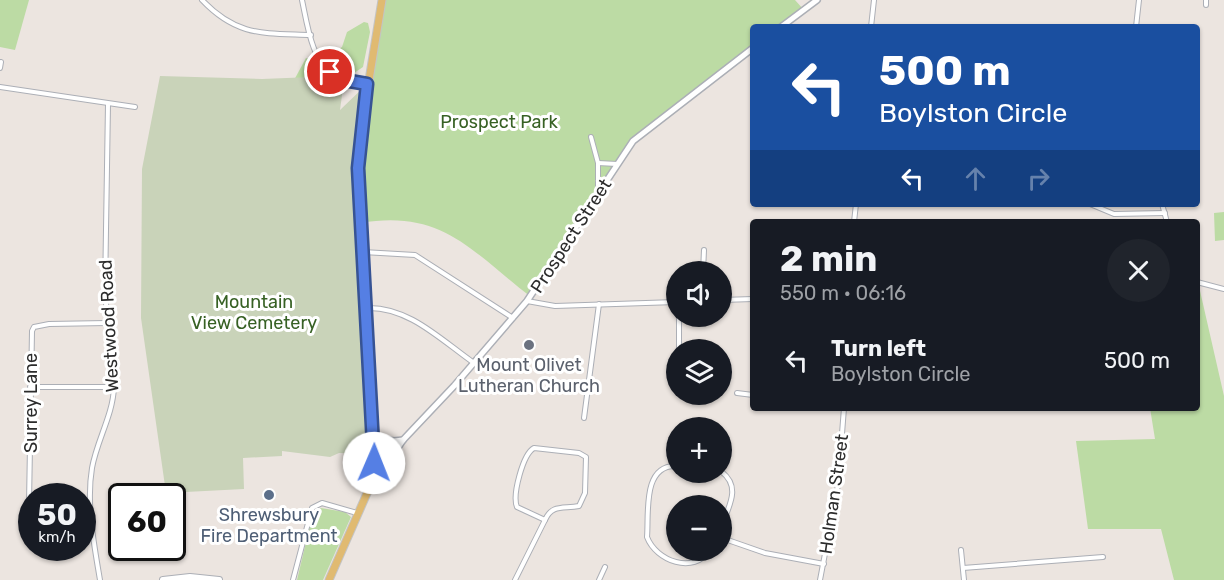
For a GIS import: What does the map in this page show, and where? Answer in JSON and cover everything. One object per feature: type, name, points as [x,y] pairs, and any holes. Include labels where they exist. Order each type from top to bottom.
[{"type":"main road","points":[[329,580],[368,491],[375,441],[362,252],[358,148],[382,0]]},
{"type":"main road","points":[[163,580],[210,577],[219,580]]},
{"type":"street","points":[[202,0],[218,17],[237,28],[258,33],[311,36]]},
{"type":"street","points":[[302,0],[311,36],[318,54],[330,72],[344,80],[367,84]]},
{"type":"street","points":[[785,24],[816,0]]},
{"type":"street","points":[[872,24],[874,0]]},
{"type":"street","points":[[1136,24],[1139,0]]},
{"type":"street","name":"Prospect Street","points":[[368,491],[403,440],[527,301],[617,164],[643,132],[750,50]]},
{"type":"street","points":[[0,68],[1,62]]},
{"type":"street","points":[[0,87],[135,107]]},
{"type":"street","name":"Westwood Road","points":[[92,483],[92,469],[113,401],[114,387],[107,323],[105,264],[108,104]]},
{"type":"street","points":[[591,137],[598,163],[598,195]]},
{"type":"street","points":[[598,163],[617,164]]},
{"type":"street","points":[[1097,207],[1114,214],[1165,213]]},
{"type":"street","points":[[1163,207],[1166,219]]},
{"type":"street","points":[[704,250],[704,261]]},
{"type":"street","points":[[362,252],[415,255],[513,318]]},
{"type":"street","points":[[1200,283],[1224,289]]},
{"type":"street","points":[[732,300],[750,299]]},
{"type":"street","points":[[527,301],[555,306],[666,302]]},
{"type":"street","points":[[584,418],[599,304]]},
{"type":"street","points":[[366,308],[387,308],[403,313],[474,363]]},
{"type":"street","name":"Surrey Lane","points":[[29,483],[31,337],[34,327],[49,324],[107,323]]},
{"type":"street","points":[[30,387],[114,387]]},
{"type":"street","points":[[737,393],[750,395]]},
{"type":"street","name":"Holman Street","points":[[820,580],[838,485],[844,411]]},
{"type":"street","points":[[375,441],[403,440]]},
{"type":"street","points":[[375,441],[397,448]]},
{"type":"street","points":[[515,580],[552,509],[582,503],[588,462],[582,454],[534,448],[528,453],[515,503],[521,510],[545,520]]},
{"type":"street","points":[[666,468],[653,478],[647,537],[650,545],[666,557]]},
{"type":"street","points":[[293,580],[310,513],[317,505],[327,504],[358,513]]},
{"type":"street","points":[[732,541],[766,553],[824,564]]},
{"type":"street","points":[[961,550],[964,580]]},
{"type":"street","name":"Westwood Road","points":[[96,551],[100,580]]},
{"type":"street","points":[[963,568],[1103,557]]},
{"type":"street","points":[[677,561],[687,565],[700,561]]},
{"type":"street","points":[[599,580],[605,567]]},
{"type":"green space","points":[[0,0],[29,0],[15,50],[0,47]]},
{"type":"green space","name":"Prospect Park","points":[[382,0],[795,0],[804,10],[785,24],[750,24],[750,50],[634,141],[531,297],[472,250],[435,228],[413,222],[389,220],[360,223],[358,168]]},
{"type":"green space","points":[[364,22],[368,23],[370,32],[363,67],[354,73],[338,70],[328,57],[342,47],[347,32]]},
{"type":"green space","points":[[306,58],[312,60],[322,79],[293,82]]},
{"type":"green space","name":"Mountain View Cemetery","points":[[160,76],[262,79],[336,76],[344,80],[340,110],[367,84],[358,148],[374,454],[339,453],[330,457],[282,451],[282,456],[243,458],[244,489],[186,492],[186,483],[165,483],[141,318],[142,169]]},
{"type":"green space","points":[[1224,212],[1224,240],[1215,241],[1214,213]]},
{"type":"green space","points":[[1200,291],[1224,396],[1224,580],[1174,580],[1161,529],[1088,529],[1076,441],[1155,439],[1150,411],[1200,411]]},
{"type":"green space","points":[[321,508],[345,512],[351,517],[323,580],[297,580],[312,517],[314,512]]},
{"type":"place","name":"Mount Olivet Lutheran Church","points":[[529,345]]},
{"type":"place","name":"Shrewsbury Fire Department","points":[[269,495]]},
{"type":"route","points":[[330,72],[344,80],[367,84],[358,148],[358,168],[375,445],[374,463]]}]
